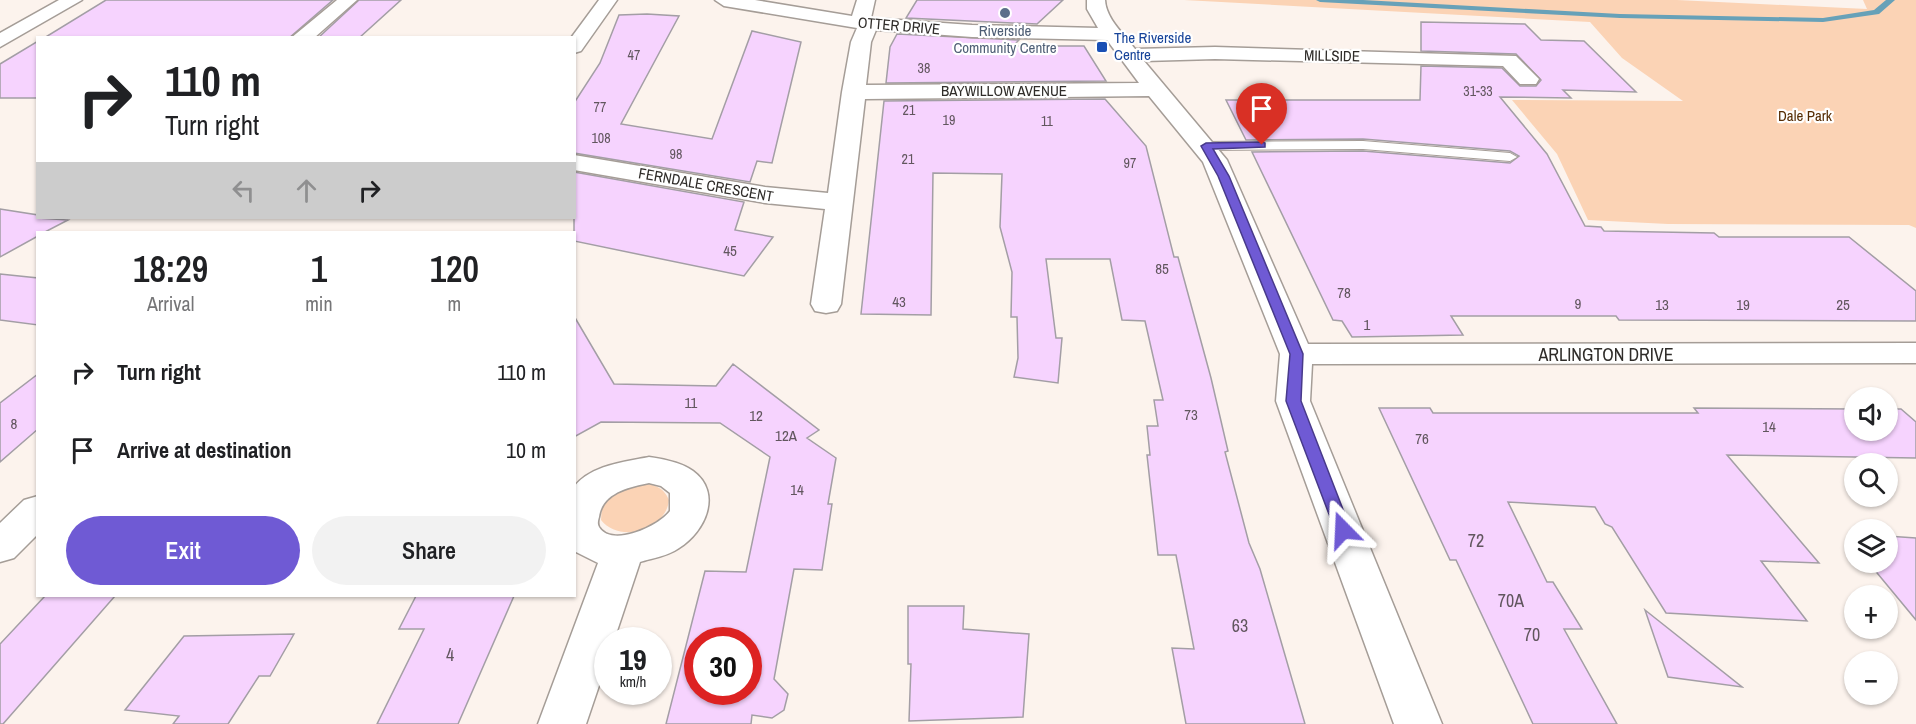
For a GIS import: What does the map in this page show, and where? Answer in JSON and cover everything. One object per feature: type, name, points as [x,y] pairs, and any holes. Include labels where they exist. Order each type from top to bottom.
[{"type":"street","points":[[0,41],[73,0]]},
{"type":"street","points":[[303,36],[348,0]]},
{"type":"street","points":[[576,44],[608,0]]},
{"type":"street","name":"OTTER DRIVE","points":[[724,0],[865,12],[990,33],[1120,45]]},
{"type":"street","points":[[1096,0],[1096,9],[1120,45],[1155,89],[1206,146],[1223,176],[1296,354],[1293,401],[1418,724]]},
{"type":"street","points":[[826,304],[837,202],[853,92],[861,42],[867,28],[865,12]]},
{"type":"street","name":"MILLSIDE","points":[[1120,45],[1192,53],[1509,60],[1528,79]]},
{"type":"street","name":"BAYWILLOW AVENUE","points":[[853,92],[1155,89]]},
{"type":"street","name":"FERNDALE CRESCENT","points":[[576,162],[773,197],[837,202]]},
{"type":"street","name":"ARLINGTON DRIVE","points":[[1296,354],[1916,353]]},
{"type":"street","points":[[0,547],[36,512]]},
{"type":"street","points":[[562,724],[622,551]]},
{"type":"lane","points":[[1206,146],[1363,145],[1510,157]]},
{"type":"green space","name":"Dale Park","points":[[1184,0],[1677,0],[1867,9],[1863,0],[1916,0],[1916,228],[1909,225],[1668,224],[1588,220],[1557,154],[1512,100],[1683,101],[1622,58],[1590,22]]},
{"type":"green space","points":[[640,483],[661,489],[669,500],[660,519],[651,526],[630,532],[609,527],[601,520],[602,504],[617,490]]},
{"type":"building","points":[[106,0],[333,0],[291,36],[47,36]]},
{"type":"building","points":[[359,0],[401,0],[361,36],[320,36]]},
{"type":"building","points":[[917,0],[1063,0],[1037,24],[906,18]]},
{"type":"building","points":[[619,15],[679,16],[621,124],[712,139],[752,31],[801,42],[772,163],[757,161],[750,182],[576,153],[576,100],[600,63]]},
{"type":"building","points":[[1421,22],[1525,24],[1541,40],[1584,41],[1636,92],[1563,90],[1571,98],[1500,97],[1547,154],[1585,226],[1601,227],[1604,231],[1714,233],[1719,237],[1849,237],[1916,291],[1916,321],[1619,320],[1616,316],[1451,316],[1463,335],[1352,337],[1342,321],[1333,320],[1252,152],[1363,151],[1510,163],[1519,156],[1510,151],[1363,139],[1246,140],[1226,100],[1420,100],[1421,66],[1502,68],[1520,86],[1536,86],[1541,80],[1516,54],[1421,51]]},
{"type":"building","points":[[897,34],[1019,40],[1013,46],[1084,46],[1106,81],[886,83],[890,47]]},
{"type":"building","points":[[36,42],[36,98],[0,98],[0,64]]},
{"type":"building","points":[[1105,99],[1146,146],[1174,257],[1178,257],[1211,378],[1228,451],[1225,452],[1249,543],[1260,569],[1305,724],[1186,724],[1172,648],[1194,649],[1176,555],[1158,555],[1147,455],[1150,455],[1147,426],[1158,426],[1154,400],[1163,400],[1145,321],[1122,320],[1110,259],[1046,259],[1056,338],[1062,338],[1058,383],[1014,377],[1018,358],[1017,317],[1011,317],[1012,272],[1000,227],[1002,174],[933,173],[931,315],[861,314],[884,101]]},
{"type":"building","points":[[576,172],[744,202],[735,230],[773,237],[744,276],[576,241],[576,231],[574,231]]},
{"type":"building","points":[[0,209],[36,215],[36,219],[68,220],[47,231],[36,231],[36,237],[0,257]]},
{"type":"building","points":[[0,274],[36,278],[36,325],[0,320]]},
{"type":"building","points":[[576,319],[614,384],[716,386],[733,364],[819,430],[807,438],[836,458],[828,504],[832,504],[822,570],[794,569],[774,679],[788,694],[784,710],[772,718],[752,715],[751,724],[666,724],[684,653],[684,705],[762,705],[762,627],[691,627],[705,571],[746,572],[770,457],[720,423],[601,422],[576,436]]},
{"type":"building","points":[[36,376],[36,431],[0,462],[0,403]]},
{"type":"building","points":[[1379,408],[1430,408],[1433,413],[1698,413],[1694,408],[1844,409],[1844,441],[1898,441],[1898,409],[1916,422],[1916,458],[1898,458],[1898,453],[1844,453],[1844,457],[1727,455],[1819,563],[1761,561],[1807,621],[1666,613],[1612,527],[1605,524],[1595,507],[1508,502],[1547,582],[1553,582],[1582,629],[1564,629],[1617,724],[1533,724],[1456,560],[1450,560]]},
{"type":"building","points":[[1898,537],[1916,538],[1916,620],[1898,598],[1898,585],[1887,585],[1877,573],[1898,573]]},
{"type":"building","points":[[44,597],[114,597],[3,724],[0,724],[0,644]]},
{"type":"building","points":[[415,597],[514,597],[458,724],[377,724],[424,629],[399,629]]},
{"type":"building","points":[[908,606],[964,606],[963,629],[1029,634],[1023,717],[909,721],[911,664],[908,664]]},
{"type":"building","points":[[1645,610],[1742,687],[1668,677]]},
{"type":"building","points":[[294,634],[270,676],[259,676],[228,724],[173,724],[179,716],[125,710],[184,636]]},
{"type":"waterway","points":[[1320,0],[1620,16],[1823,20],[1876,12],[1891,0]]},
{"type":"place","name":"Riverside Community Centre","points":[[1005,13]]},
{"type":"place","name":"The Riverside Centre","points":[[1102,47]]},
{"type":"route","points":[[1262,145],[1206,146],[1223,176],[1296,354],[1293,401],[1343,530]]}]
